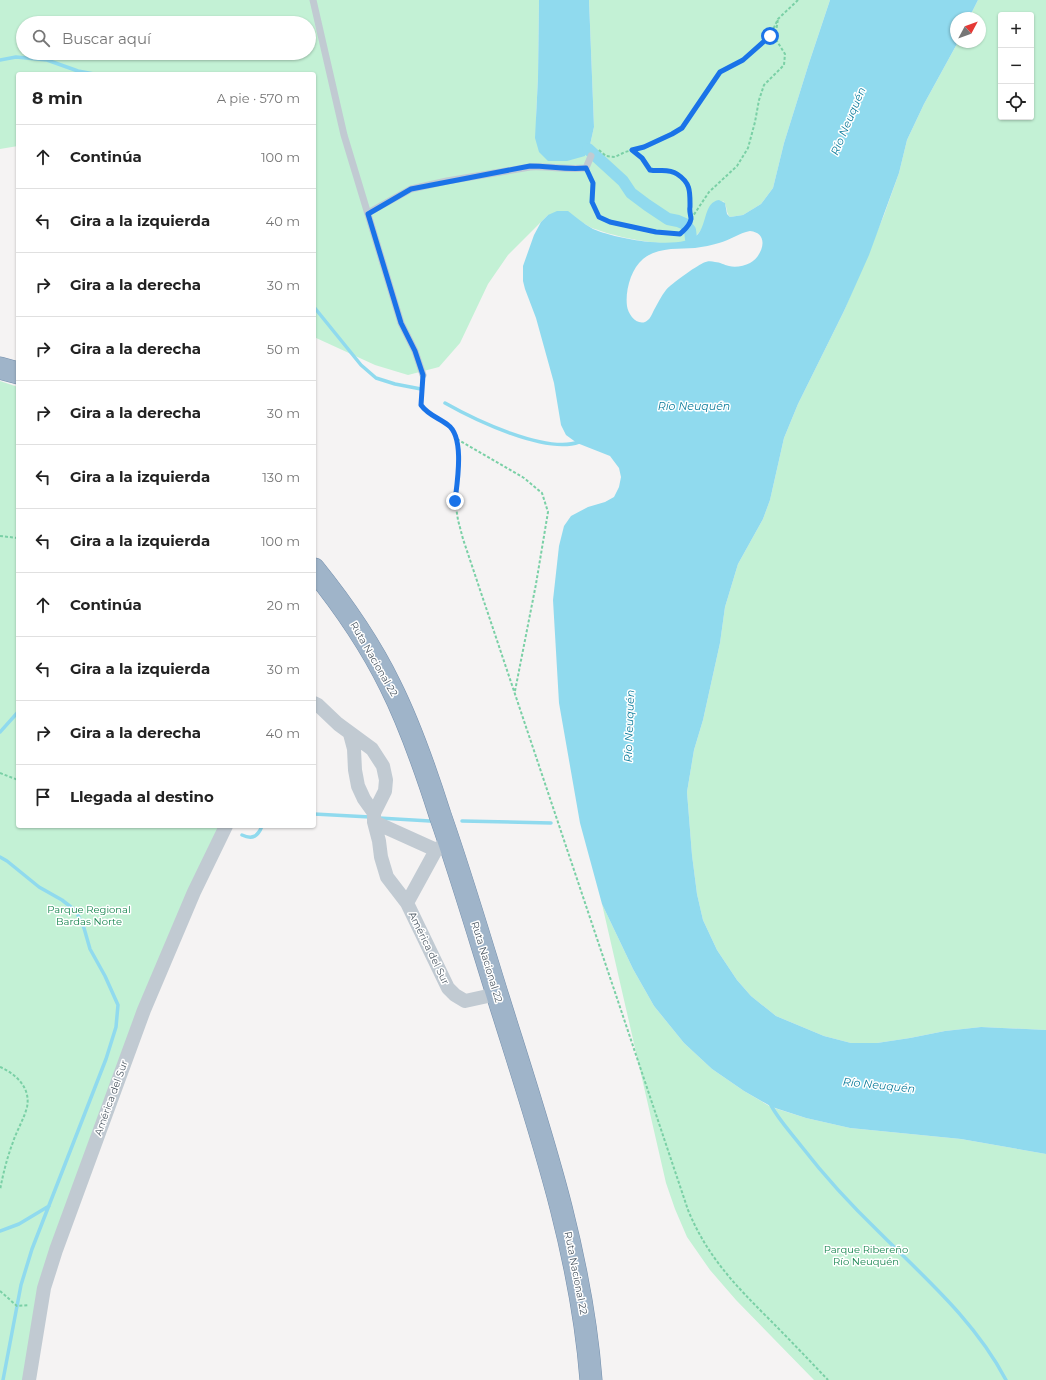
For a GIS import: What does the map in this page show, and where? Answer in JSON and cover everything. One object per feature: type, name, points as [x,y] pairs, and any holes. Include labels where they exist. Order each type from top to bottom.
[{"type":"highway","points":[[0,368],[16,372]]},
{"type":"highway","name":"Ruta Nacional 22","points":[[316,572],[343,606],[358,630],[390,685],[419,749],[443,846],[497,994],[538,1127],[572,1248],[583,1302],[591,1380]]},
{"type":"street","points":[[316,704],[350,734],[372,749],[383,766],[386,780],[385,791],[374,818],[443,846]]},
{"type":"street","name":"América del Sur","points":[[350,734],[354,749],[355,770],[358,786],[374,818],[381,857],[387,877],[407,903],[448,988],[455,995],[465,1001],[497,994]]},
{"type":"street","name":"América del Sur","points":[[29,1380],[44,1288],[56,1250],[144,1010],[194,892],[225,828]]},
{"type":"street","name":"América del Sur","points":[[407,903],[443,846]]},
{"type":"lane","points":[[313,0],[344,135],[401,323],[415,351],[423,375]]},
{"type":"lane","points":[[368,214],[411,189],[446,181],[530,166],[543,166],[562,169],[586,168],[591,156]]},
{"type":"path","points":[[598,149],[606,156],[615,157],[644,147],[682,128],[720,72],[743,60],[770,36],[778,19],[798,0]]},
{"type":"path","points":[[586,168],[593,183],[592,202],[599,217],[610,222],[656,232],[680,234],[687,229],[691,219],[709,192],[737,166],[748,148],[764,85],[784,65],[785,54],[775,38],[778,19]]},
{"type":"path","points":[[632,150],[642,158],[650,170],[672,171],[678,174],[688,184],[690,191],[691,219]]},
{"type":"path","points":[[423,375],[421,405],[429,414],[450,426],[456,439],[459,453],[455,501],[463,540],[686,1203],[697,1231],[721,1268],[738,1288],[828,1380]]},
{"type":"path","points":[[456,439],[524,478],[542,492],[548,512],[536,584],[514,692]]},
{"type":"path","points":[[0,536],[16,538]]},
{"type":"path","points":[[0,773],[16,779]]},
{"type":"path","points":[[0,1067],[15,1076],[21,1082],[28,1098],[27,1107],[9,1153],[0,1190]]},
{"type":"path","points":[[0,1291],[17,1306],[29,1305],[40,1308]]},
{"type":"green space","points":[[0,0],[539,0],[536,117],[585,156],[590,145],[594,127],[589,0],[830,0],[784,143],[773,188],[761,204],[743,215],[730,217],[723,201],[695,237],[683,242],[671,243],[658,243],[629,239],[593,228],[577,221],[548,215],[508,255],[488,284],[460,343],[439,367],[408,375],[375,365],[316,338],[316,72],[16,72],[16,146],[0,149]]},
{"type":"green space","points":[[978,0],[1046,0],[1046,1030],[981,1027],[945,1031],[877,1043],[851,1043],[824,1036],[776,1016],[751,996],[737,980],[717,950],[703,920],[697,894],[687,792],[694,750],[703,720],[720,643],[725,607],[738,564],[763,519],[770,500],[784,438],[798,404],[844,311],[884,215],[899,173],[907,140],[924,104],[955,48],[986,48],[986,12],[972,12]]},
{"type":"green space","name":"Parque Regional Bardas Norte","points":[[0,381],[16,386],[16,828],[225,828],[194,892],[56,1250],[29,1380],[0,1380]]},
{"type":"green space","name":"Parque Ribereño Río Neuquén","points":[[602,904],[633,969],[654,1006],[684,1043],[712,1069],[771,1107],[806,1118],[850,1128],[961,1139],[1046,1154],[1046,1380],[814,1380],[736,1300],[710,1270],[687,1237],[666,1183]]},
{"type":"water","points":[[539,0],[589,0],[594,127],[590,145],[585,156],[567,161],[548,161],[539,152],[535,138],[538,77]]},
{"type":"water","name":"Río Neuquén","points":[[830,0],[978,0],[972,12],[950,12],[950,48],[955,48],[924,104],[907,140],[899,173],[869,255],[844,311],[798,404],[784,438],[770,500],[763,519],[738,564],[725,607],[720,643],[703,720],[694,750],[687,792],[692,855],[697,894],[703,920],[717,950],[737,980],[751,996],[776,1016],[824,1036],[851,1043],[877,1043],[945,1031],[981,1027],[1046,1030],[1046,1154],[961,1139],[850,1128],[806,1118],[772,1107],[744,1091],[712,1069],[684,1043],[654,1006],[633,969],[602,904],[580,823],[559,703],[553,600],[559,546],[564,526],[571,516],[588,507],[605,502],[614,497],[619,487],[621,477],[619,468],[610,456],[577,443],[566,435],[561,425],[554,383],[536,318],[523,281],[523,266],[534,235],[541,222],[548,215],[557,211],[568,211],[583,223],[603,233],[647,242],[663,243],[678,242],[690,239],[698,234],[703,225],[708,209],[714,202],[719,200],[725,203],[727,214],[730,217],[743,215],[761,204],[773,188],[784,143]],"holes":[[[750,231],[760,236],[762,240],[761,250],[755,260],[742,266],[734,267],[712,261],[703,263],[673,283],[666,290],[651,317],[647,321],[642,323],[639,322],[631,315],[627,306],[628,287],[635,268],[649,255],[668,249],[707,246],[723,242]]]},
{"type":"waterway","points":[[0,60],[16,57]]},
{"type":"waterway","points":[[47,60],[83,72]]},
{"type":"waterway","points":[[588,149],[623,181],[631,193],[668,219],[685,224],[690,230],[691,239]]},
{"type":"waterway","points":[[316,309],[361,365],[376,378],[395,384],[421,389]]},
{"type":"waterway","points":[[445,403],[492,426],[530,439],[548,443],[565,444],[579,442]]},
{"type":"waterway","points":[[0,732],[16,714]]},
{"type":"waterway","points":[[316,814],[370,817]]},
{"type":"waterway","points":[[379,818],[430,821]]},
{"type":"waterway","points":[[462,821],[551,823]]},
{"type":"waterway","points":[[242,835],[249,837],[255,836],[261,828]]},
{"type":"waterway","points":[[0,857],[39,887],[62,900],[76,911],[84,928],[90,949],[105,976],[118,1005],[116,1027],[106,1059],[32,1249],[21,1285],[3,1380]]},
{"type":"waterway","points":[[770,1103],[776,1114],[820,1170],[870,1223],[932,1284],[965,1320],[994,1359],[1006,1380]]},
{"type":"waterway","points":[[0,1231],[19,1224],[49,1206]]},
{"type":"route","points":[[455,501],[459,453],[456,439],[450,426],[429,414],[421,405],[423,375],[415,351],[401,323],[368,214],[411,189],[446,181],[530,166],[543,166],[562,169],[586,168],[593,183],[592,202],[599,217],[610,222],[656,232],[680,234],[687,229],[691,219],[690,191],[688,184],[678,174],[672,171],[650,170],[642,158],[632,150],[644,147],[682,128],[720,72],[743,60],[770,36]]}]
